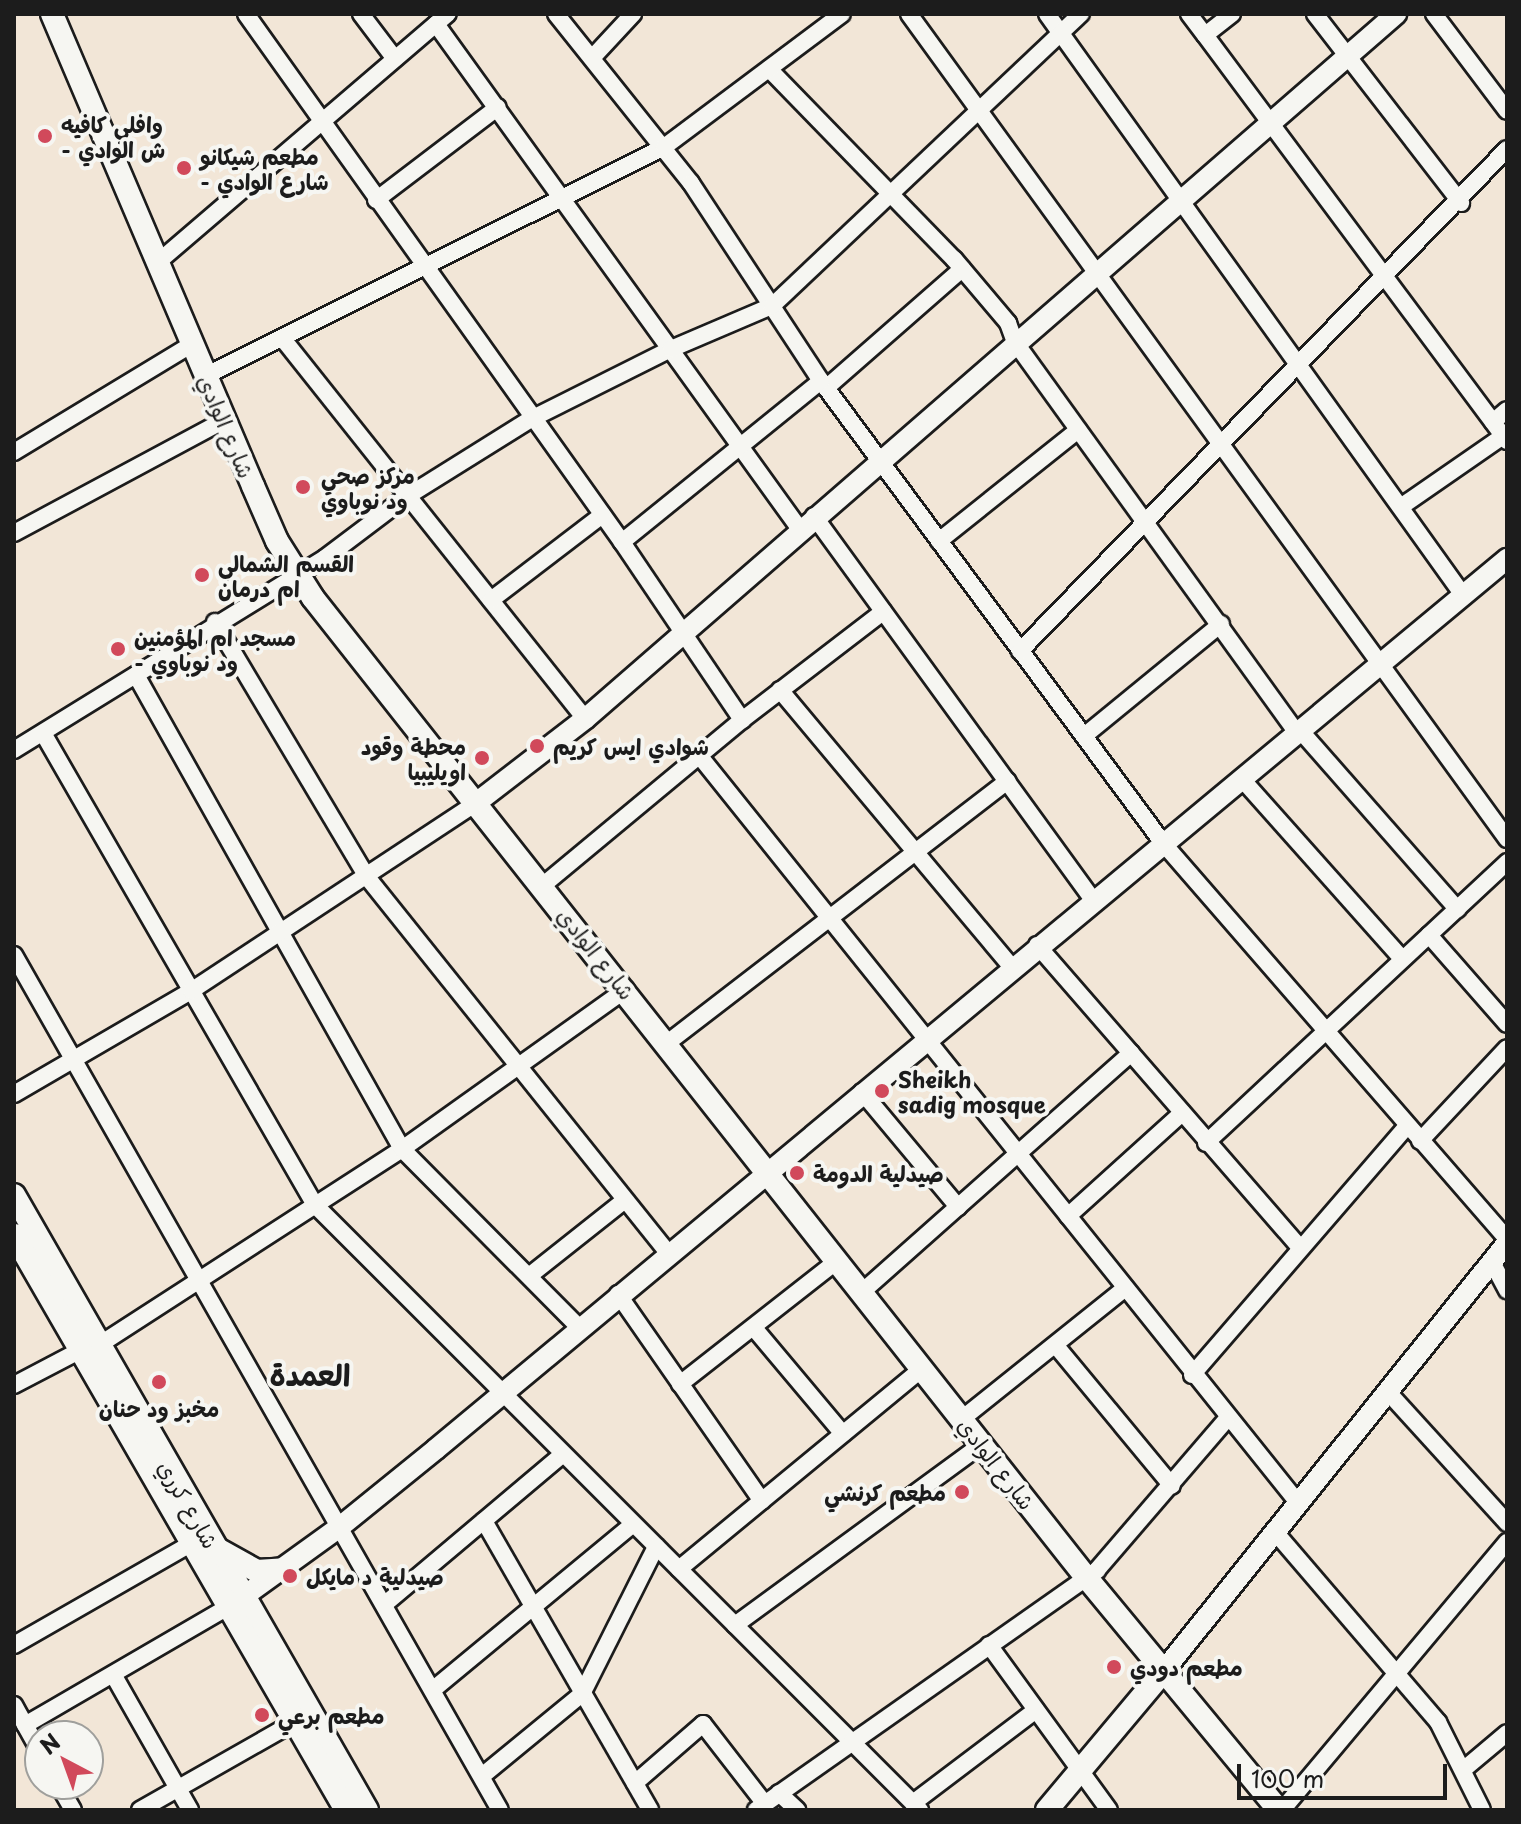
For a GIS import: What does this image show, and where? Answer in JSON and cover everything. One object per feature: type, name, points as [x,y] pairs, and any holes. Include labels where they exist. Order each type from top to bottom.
[{"type":"main road","name":"شارع الوادي","points":[[52,14],[191,345],[297,573],[1162,1673],[1280,1810]]},
{"type":"main road","name":"شارع كرري","points":[[14,1195],[89,1348],[155,1466],[190,1544],[235,1602],[367,1810]]},
{"type":"main road","name":"شارع كرري","points":[[14,1235],[89,1348]]},
{"type":"main road","name":"شارع كرري","points":[[155,1466],[213,1546],[235,1602],[293,1723],[346,1810]]},
{"type":"main road","points":[[213,1546],[248,1568],[284,1569]]},
{"type":"main road","points":[[1047,1810],[1162,1673]]},
{"type":"street","points":[[246,14],[422,267],[622,542],[742,720]]},
{"type":"street","points":[[361,14],[395,59]]},
{"type":"street","points":[[556,14],[664,147],[823,385],[1163,843],[1507,1241],[1162,1673]]},
{"type":"street","points":[[593,57],[633,14]]},
{"type":"street","points":[[205,376],[664,147],[842,14]]},
{"type":"street","points":[[909,14],[1095,275],[1381,662],[1507,839]]},
{"type":"street","points":[[1047,14],[1301,363],[1463,595]]},
{"type":"street","points":[[14,750],[297,573],[406,497],[531,419],[671,349],[772,306],[893,196],[1081,14]]},
{"type":"street","points":[[1189,14],[1273,122],[1505,438],[1402,506]]},
{"type":"street","points":[[1205,35],[1232,14]]},
{"type":"street","points":[[1315,14],[1461,203]]},
{"type":"street","points":[[14,1094],[191,991],[367,877],[476,803],[585,719],[878,460],[1396,14]]},
{"type":"street","points":[[1434,14],[1507,111]]},
{"type":"street","points":[[157,263],[442,19],[498,107],[740,446],[883,612],[1092,899]]},
{"type":"street","points":[[769,69],[962,269],[1008,323],[1015,342],[1298,731],[1457,909]]},
{"type":"street","points":[[376,200],[498,107]]},
{"type":"street","points":[[1020,651],[1384,275],[1461,203],[1507,149]]},
{"type":"street","points":[[622,542],[740,446],[823,385],[962,269]]},
{"type":"street","points":[[283,339],[585,719]]},
{"type":"street","points":[[14,452],[191,345]]},
{"type":"street","points":[[1493,422],[1507,410]]},
{"type":"street","points":[[14,533],[225,420]]},
{"type":"street","points":[[939,541],[1078,430]]},
{"type":"street","points":[[491,600],[602,515]]},
{"type":"street","points":[[34,1720],[114,1676],[235,1602],[341,1526],[1092,899],[1507,559]]},
{"type":"street","points":[[543,885],[698,754],[883,612]]},
{"type":"street","points":[[215,622],[367,877],[668,1253]]},
{"type":"street","points":[[1084,736],[1221,624]]},
{"type":"street","points":[[136,675],[402,1149],[579,1327]]},
{"type":"street","points":[[780,690],[1012,967]]},
{"type":"street","points":[[43,733],[315,1205],[916,1807],[1036,1710]]},
{"type":"street","points":[[698,754],[929,1038],[1227,1419],[1299,1504]]},
{"type":"street","points":[[1241,778],[1402,959]]},
{"type":"street","points":[[666,1044],[1008,781]]},
{"type":"street","points":[[1206,1143],[1507,862]]},
{"type":"street","points":[[1429,935],[1507,1024]]},
{"type":"street","points":[[1037,945],[1300,1248]]},
{"type":"street","points":[[14,955],[198,1282],[435,1688],[500,1810]]},
{"type":"street","points":[[14,1385],[89,1348],[198,1282],[402,1149],[626,989]]},
{"type":"street","points":[[1420,1141],[1507,1048]]},
{"type":"street","points":[[862,1292],[1131,1053]]},
{"type":"street","points":[[862,1092],[958,1207]]},
{"type":"street","points":[[1068,1216],[1182,1113]]},
{"type":"street","points":[[1192,1375],[1407,1126]]},
{"type":"street","points":[[529,1276],[625,1200]]},
{"type":"street","points":[[680,1384],[837,1261]]},
{"type":"street","points":[[1492,1262],[1507,1290]]},
{"type":"street","points":[[963,1418],[1057,1347],[1125,1288]]},
{"type":"street","points":[[618,1294],[762,1501]]},
{"type":"street","points":[[754,1328],[843,1434]]},
{"type":"street","points":[[1057,1347],[1172,1486]]},
{"type":"street","points":[[679,1569],[923,1368]]},
{"type":"street","points":[[1388,1392],[1507,1523]]},
{"type":"street","points":[[635,1783],[703,1724],[761,1807],[1086,1577],[1172,1486],[1227,1419]]},
{"type":"street","points":[[735,1625],[982,1444]]},
{"type":"street","points":[[385,1604],[562,1455]]},
{"type":"street","points":[[484,1521],[650,1810]]},
{"type":"street","points":[[435,1688],[633,1524]]},
{"type":"street","points":[[1276,1533],[1396,1678],[1438,1722],[1482,1810]]},
{"type":"street","points":[[1280,1810],[1396,1678],[1507,1542]]},
{"type":"street","points":[[14,1645],[190,1544]]},
{"type":"street","points":[[482,1776],[582,1694],[656,1547]]},
{"type":"street","points":[[989,1645],[1109,1810]]},
{"type":"street","points":[[114,1676],[190,1810]]},
{"type":"street","points":[[14,1705],[24,1723]]},
{"type":"street","points":[[140,1810],[293,1723]]},
{"type":"street","points":[[1463,1770],[1507,1733]]},
{"type":"street","points":[[779,1793],[797,1810]]},
{"type":"place","name":"وافلي كافيه - ش الوادي","points":[[45,136]]},
{"type":"place","name":"مطعم شيكانو - شارع الوادي","points":[[184,168]]},
{"type":"place","name":"مركز صحي ود نوباوي","points":[[303,487]]},
{"type":"place","name":"القسم الشمالي ام درمان","points":[[202,575]]},
{"type":"place","name":"مسجد ام المؤمنين - ود نوباوي","points":[[118,649]]},
{"type":"place","name":"شوادي ايس كريم","points":[[537,746]]},
{"type":"place","name":"محطة وقود اويليبيا","points":[[482,758]]},
{"type":"place","name":"Sheikh sadig mosque","points":[[882,1091]]},
{"type":"place","name":"صيدلية الدومة","points":[[797,1173]]},
{"type":"place","name":"مخبز ود حنان","points":[[159,1382]]},
{"type":"place","name":"مطعم كرنشي","points":[[962,1492]]},
{"type":"place","name":"صيدلية د مايكل","points":[[290,1576]]},
{"type":"place","name":"مطعم دودي","points":[[1114,1667]]},
{"type":"place","name":"مطعم برعي","points":[[262,1715]]},
{"type":"district","name":"العمدة","points":[[310,1374]]}]
